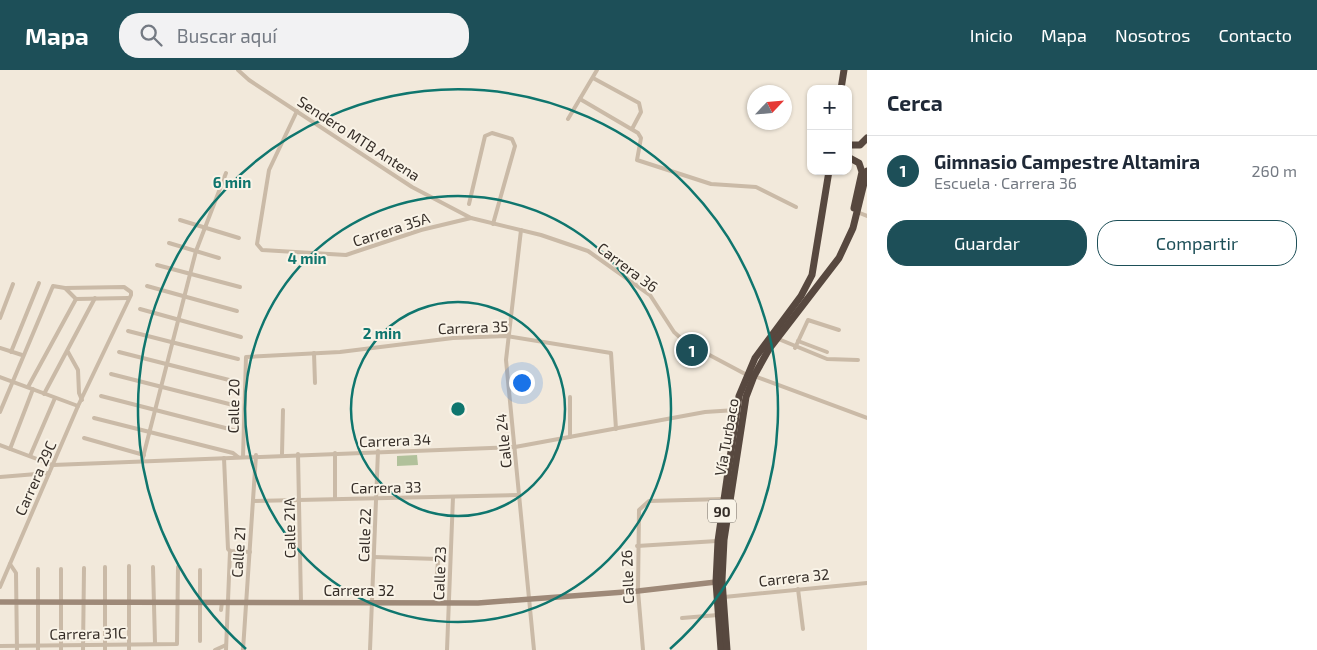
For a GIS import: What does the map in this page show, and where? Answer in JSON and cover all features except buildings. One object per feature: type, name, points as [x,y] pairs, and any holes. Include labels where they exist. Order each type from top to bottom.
[{"type":"highway","points":[[842,85],[844,70]]},
{"type":"highway","points":[[852,145],[860,145],[867,138]]},
{"type":"highway","points":[[852,159],[859,163],[862,172],[852,216],[853,228]]},
{"type":"highway","name":"Vía Turbaco","points":[[728,650],[724,597],[724,540],[750,375],[776,338],[839,258],[853,228],[867,171]]},
{"type":"highway","name":"Vía Turbaco","points":[[721,650],[716,582],[718,541],[736,410],[763,346],[808,285],[812,275],[829,175]]},
{"type":"street","name":"Sendero MTB Antena","points":[[238,70],[412,187],[471,218]]},
{"type":"street","points":[[568,119],[598,70]]},
{"type":"street","points":[[593,78],[639,103],[641,112],[632,129]]},
{"type":"street","points":[[580,99],[632,129],[641,138],[636,160],[712,184],[756,186],[796,207]]},
{"type":"street","name":"Carrera 35A","points":[[297,111],[269,170],[257,244],[262,250],[346,255],[420,230],[471,218]]},
{"type":"street","points":[[468,204],[486,136],[492,133],[512,139],[515,146],[493,224]]},
{"type":"street","points":[[142,460],[196,251],[226,173]]},
{"type":"street","points":[[858,212],[867,216]]},
{"type":"street","name":"Carrera 36","points":[[471,218],[521,230],[588,250],[650,295],[674,332],[684,342],[750,375]]},
{"type":"street","points":[[180,220],[239,238]]},
{"type":"street","name":"Calle 24","points":[[521,230],[507,336],[506,360],[534,650]]},
{"type":"street","points":[[169,243],[219,258]]},
{"type":"street","points":[[157,265],[240,287]]},
{"type":"street","points":[[11,352],[39,283]]},
{"type":"street","points":[[0,318],[13,284]]},
{"type":"street","points":[[0,412],[11,381],[53,286],[65,288],[124,287],[131,292],[128,298],[76,299],[65,288]]},
{"type":"street","points":[[147,286],[237,311]]},
{"type":"street","points":[[44,394],[95,298]]},
{"type":"street","name":"Carrera 29C","points":[[0,587],[78,406],[128,298]]},
{"type":"street","points":[[28,387],[76,299]]},
{"type":"street","points":[[140,309],[241,337]]},
{"type":"street","points":[[794,348],[808,320],[838,330]]},
{"type":"street","points":[[128,331],[238,359]]},
{"type":"street","name":"Carrera 35","points":[[246,357],[340,352],[453,338],[507,336],[611,353],[616,429]]},
{"type":"street","points":[[776,338],[794,348],[827,359],[858,360]]},
{"type":"street","points":[[798,342],[827,352]]},
{"type":"street","points":[[0,348],[22,355]]},
{"type":"street","points":[[68,352],[78,370],[78,393],[82,400]]},
{"type":"street","points":[[119,352],[237,382]]},
{"type":"street","points":[[314,352],[315,383]]},
{"type":"street","name":"Calle 20","points":[[243,456],[246,357]]},
{"type":"street","points":[[110,374],[237,406]]},
{"type":"street","points":[[750,375],[867,418]]},
{"type":"street","points":[[0,377],[78,406]]},
{"type":"street","points":[[10,449],[33,389]]},
{"type":"street","points":[[101,396],[237,431]]},
{"type":"street","points":[[570,397],[570,437]]},
{"type":"street","points":[[30,456],[55,398]]},
{"type":"street","points":[[282,454],[283,410]]},
{"type":"street","name":"Carrera 34","points":[[53,465],[256,455],[515,447],[705,412],[736,410]]},
{"type":"street","points":[[94,418],[233,453],[238,457]]},
{"type":"street","points":[[84,438],[144,455]]},
{"type":"street","points":[[0,445],[53,465]]},
{"type":"street","name":"Calle 22","points":[[370,650],[378,451]]},
{"type":"street","points":[[335,453],[335,500]]},
{"type":"street","name":"Calle 21A","points":[[298,454],[301,602]]},
{"type":"street","name":"Calle 21","points":[[243,650],[256,455]]},
{"type":"street","points":[[215,650],[226,648],[229,602],[230,551],[228,549],[225,516],[224,458]]},
{"type":"street","points":[[0,477],[49,473]]},
{"type":"street","name":"Carrera 33","points":[[253,501],[519,495]]},
{"type":"street","name":"Calle 23","points":[[447,650],[453,497]]},
{"type":"street","name":"Calle 26","points":[[644,650],[638,591],[637,546],[639,510],[643,504],[649,502],[724,499]]},
{"type":"street","points":[[637,546],[718,541]]},
{"type":"street","points":[[437,573],[439,550]]},
{"type":"street","points":[[230,551],[250,552]]},
{"type":"street","points":[[374,557],[438,559]]},
{"type":"street","points":[[10,564],[16,573],[17,648]]},
{"type":"street","points":[[128,566],[129,650]]},
{"type":"street","points":[[105,567],[105,650]]},
{"type":"street","points":[[153,567],[154,643]]},
{"type":"street","points":[[177,602],[178,567]]},
{"type":"street","points":[[83,650],[84,568]]},
{"type":"street","points":[[38,569],[38,648]]},
{"type":"street","points":[[61,569],[61,648]]},
{"type":"street","points":[[200,570],[200,641]]},
{"type":"street","name":"Carrera 32","points":[[0,602],[449,603],[638,591],[716,582]]},
{"type":"street","name":"Carrera 32","points":[[724,597],[867,583]]},
{"type":"street","points":[[798,589],[803,629]]},
{"type":"street","name":"Carrera 31C","points":[[0,646],[61,648],[105,644],[177,644],[177,602]]},
{"type":"street","points":[[222,602],[222,610]]},
{"type":"street","points":[[682,618],[718,615]]},
{"type":"green space","points":[[417,455],[418,465],[397,466],[397,456]]},
{"type":"place","name":"Gimnasio Campestre Altamira","points":[[692,350]]}]
